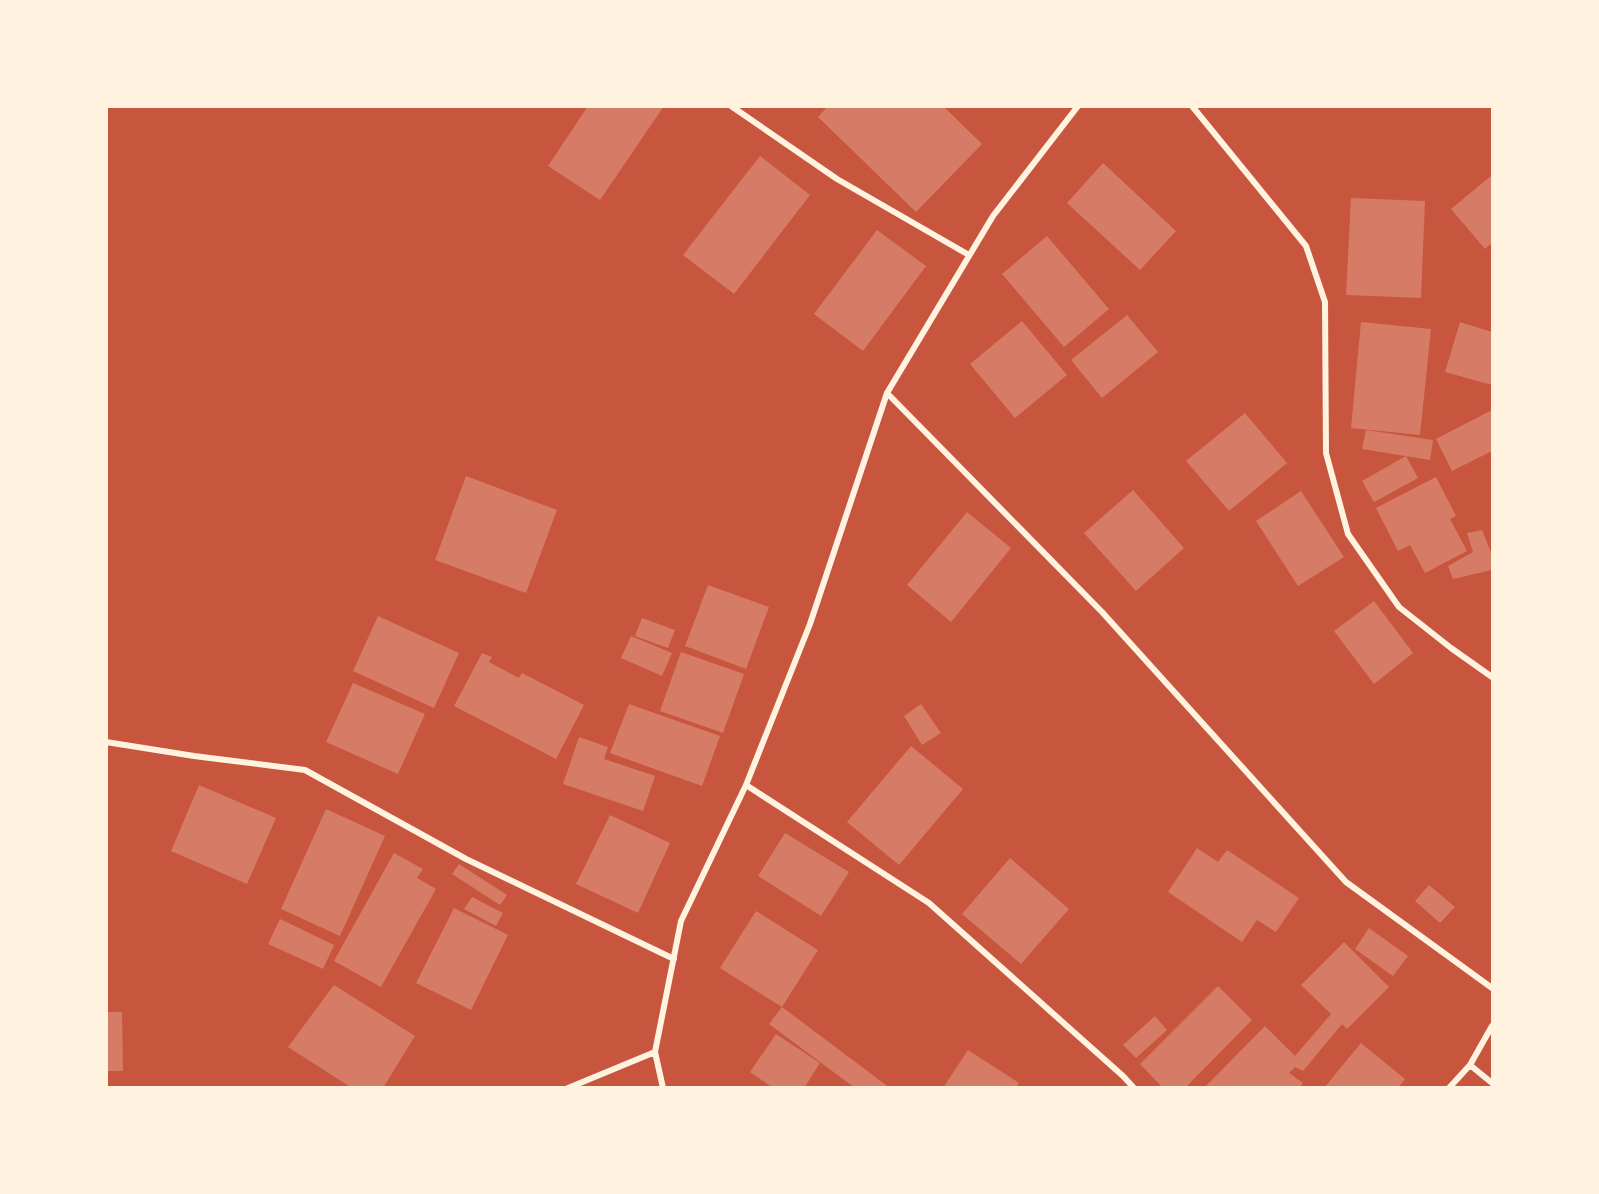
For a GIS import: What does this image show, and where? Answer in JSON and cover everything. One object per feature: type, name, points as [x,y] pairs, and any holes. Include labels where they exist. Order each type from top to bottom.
[{"type":"street","points":[[731,106],[837,179],[969,255]]},
{"type":"street","points":[[663,1088],[655,1052],[681,921],[746,785],[810,624],[887,393],[993,216],[1078,106]]},
{"type":"street","points":[[1192,106],[1306,246],[1325,302],[1326,453],[1348,534],[1399,607],[1450,648],[1492,677]]},
{"type":"street","points":[[887,393],[1102,612],[1346,882],[1492,988]]},
{"type":"street","points":[[106,742],[305,770],[466,859],[674,959]]},
{"type":"street","points":[[746,785],[929,903],[1134,1088]]},
{"type":"street","points":[[1449,1088],[1470,1065],[1492,1026]]},
{"type":"street","points":[[568,1088],[655,1052]]},
{"type":"street","points":[[1470,1065],[1492,1083]]},
{"type":"building","points":[[588,106],[664,106],[600,200],[548,166]]},
{"type":"building","points":[[828,106],[943,106],[982,144],[916,212],[818,117]]},
{"type":"building","points":[[760,156],[810,195],[734,294],[683,255]]},
{"type":"building","points":[[1103,163],[1176,231],[1140,270],[1067,203]]},
{"type":"building","points":[[1492,175],[1492,243],[1485,249],[1451,209]]},
{"type":"building","points":[[1351,198],[1425,201],[1421,298],[1346,295]]},
{"type":"building","points":[[877,230],[926,266],[863,351],[814,314]]},
{"type":"building","points":[[1047,236],[1109,309],[1064,347],[1002,274]]},
{"type":"building","points":[[1127,315],[1158,352],[1102,398],[1071,360]]},
{"type":"building","points":[[1022,321],[1067,375],[1015,418],[970,364]]},
{"type":"building","points":[[1361,322],[1431,329],[1420,435],[1351,428]]},
{"type":"building","points":[[1460,322],[1492,332],[1492,385],[1445,372]]},
{"type":"building","points":[[1492,410],[1492,451],[1452,471],[1436,439]]},
{"type":"building","points":[[1245,413],[1287,463],[1229,511],[1186,461]]},
{"type":"building","points":[[1366,430],[1433,440],[1430,460],[1362,449]]},
{"type":"building","points":[[1406,456],[1418,478],[1374,502],[1362,481]]},
{"type":"building","points":[[466,476],[557,510],[526,593],[435,560]]},
{"type":"building","points":[[1436,477],[1456,516],[1450,519],[1467,551],[1425,573],[1410,545],[1398,551],[1376,508]]},
{"type":"building","points":[[1133,490],[1184,548],[1136,591],[1084,533]]},
{"type":"building","points":[[1301,491],[1344,557],[1298,586],[1256,521]]},
{"type":"building","points":[[967,512],[1011,548],[951,622],[907,585]]},
{"type":"building","points":[[1482,530],[1492,555],[1492,570],[1453,579],[1448,566],[1473,552],[1467,533]]},
{"type":"building","points":[[708,585],[769,607],[746,669],[685,646]]},
{"type":"building","points":[[1374,601],[1413,653],[1374,684],[1334,631]]},
{"type":"building","points":[[378,616],[459,653],[434,708],[353,671]]},
{"type":"building","points":[[642,618],[675,630],[668,648],[635,636]]},
{"type":"building","points":[[631,636],[672,653],[662,676],[621,658]]},
{"type":"building","points":[[681,652],[744,674],[723,733],[660,711]]},
{"type":"building","points":[[482,653],[492,657],[489,662],[519,678],[522,673],[584,705],[556,759],[454,706]]},
{"type":"building","points":[[353,683],[425,714],[398,774],[326,742]]},
{"type":"building","points":[[629,704],[720,736],[702,786],[610,753]]},
{"type":"building","points":[[921,704],[941,733],[922,745],[904,716]]},
{"type":"building","points":[[579,737],[608,747],[604,759],[655,776],[643,811],[563,784]]},
{"type":"building","points":[[911,746],[963,789],[899,865],[847,822]]},
{"type":"building","points":[[199,785],[276,818],[247,884],[171,851]]},
{"type":"building","points":[[326,809],[385,836],[340,936],[281,909]]},
{"type":"building","points":[[610,815],[670,843],[638,913],[576,884]]},
{"type":"building","points":[[785,833],[849,872],[821,916],[758,876]]},
{"type":"building","points":[[1197,848],[1218,862],[1227,850],[1299,898],[1276,932],[1257,920],[1242,942],[1168,892]]},
{"type":"building","points":[[394,853],[423,869],[417,878],[436,889],[381,987],[334,961]]},
{"type":"building","points":[[1010,858],[1069,909],[1021,964],[962,914]]},
{"type":"building","points":[[459,864],[507,895],[500,905],[452,874]]},
{"type":"building","points":[[1429,885],[1455,907],[1440,923],[1415,901]]},
{"type":"building","points":[[472,897],[503,913],[496,926],[464,909]]},
{"type":"building","points":[[454,908],[508,935],[471,1010],[416,983]]},
{"type":"building","points":[[756,911],[818,950],[782,1007],[720,968]]},
{"type":"building","points":[[280,919],[334,945],[323,969],[268,944]]},
{"type":"building","points":[[1369,928],[1408,956],[1393,976],[1355,949]]},
{"type":"building","points":[[1344,942],[1389,987],[1347,1029],[1342,1024],[1303,1071],[1295,1067],[1289,1073],[1303,1083],[1299,1088],[1204,1088],[1265,1026],[1295,1056],[1331,1014],[1301,985]]},
{"type":"building","points":[[334,985],[415,1036],[383,1088],[352,1088],[288,1047]]},
{"type":"building","points":[[1218,986],[1252,1020],[1185,1088],[1163,1088],[1140,1064]]},
{"type":"building","points":[[782,1007],[890,1088],[855,1088],[769,1024]]},
{"type":"building","points":[[106,1012],[122,1012],[123,1071],[106,1071]]},
{"type":"building","points":[[1155,1016],[1167,1030],[1136,1058],[1123,1045]]},
{"type":"building","points":[[776,1034],[820,1063],[804,1088],[773,1088],[750,1072]]},
{"type":"building","points":[[1361,1043],[1405,1079],[1398,1088],[1324,1088]]},
{"type":"building","points":[[968,1050],[1019,1083],[1016,1088],[943,1088]]}]
